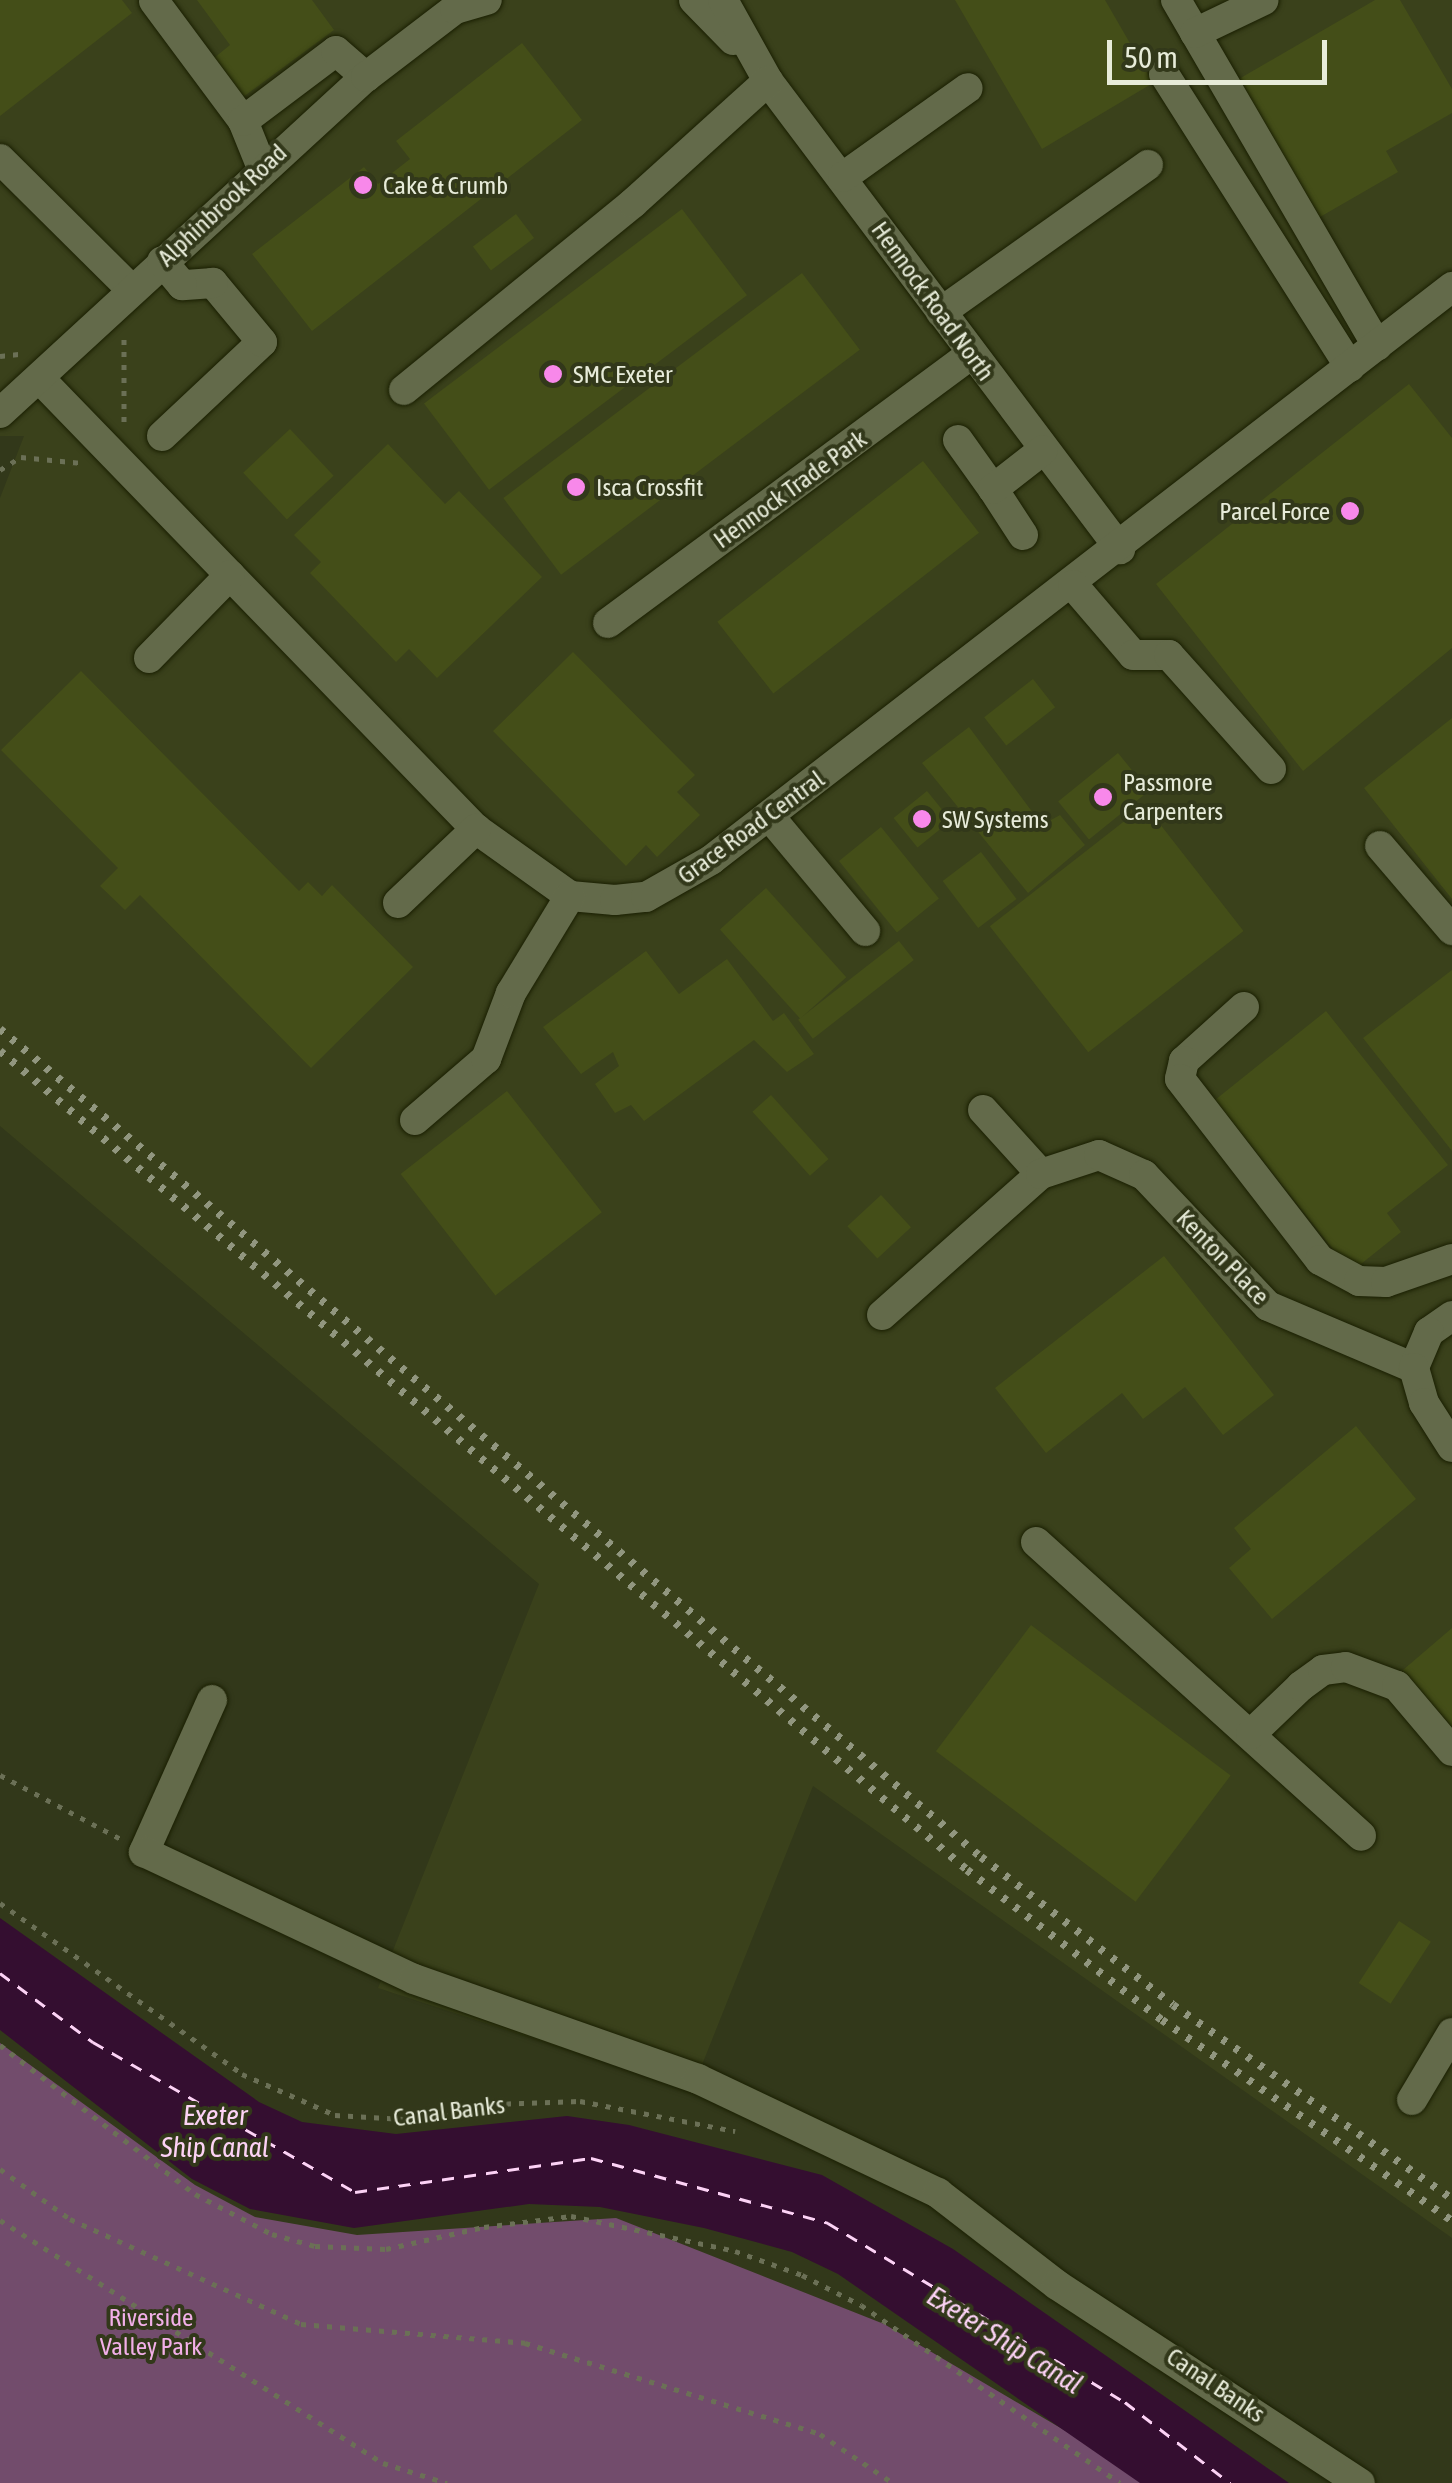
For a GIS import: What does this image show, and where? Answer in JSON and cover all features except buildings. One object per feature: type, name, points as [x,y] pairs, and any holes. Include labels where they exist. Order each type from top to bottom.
[{"type":"street","points":[[154,0],[243,121],[262,168]]},
{"type":"street","name":"Alphinbrook Road","points":[[0,413],[262,168],[366,78],[458,5],[487,0]]},
{"type":"street","name":"Hennock Road North","points":[[694,0],[747,52],[1120,550]]},
{"type":"street","name":"Hennock Road North","points":[[723,0],[747,52]]},
{"type":"street","points":[[1176,0],[1378,346]]},
{"type":"street","points":[[1196,34],[1264,0]]},
{"type":"street","points":[[243,121],[336,50],[366,78]]},
{"type":"street","points":[[1164,74],[1350,367]]},
{"type":"street","points":[[404,390],[633,203],[768,81]]},
{"type":"street","points":[[843,177],[968,88]]},
{"type":"street","points":[[0,159],[131,289]]},
{"type":"street","points":[[941,312],[1148,164]]},
{"type":"street","points":[[162,261],[182,285],[213,283],[262,342],[162,436]]},
{"type":"street","name":"Grace Road Central","points":[[570,896],[646,897],[675,884],[1120,550],[1452,287]]},
{"type":"street","name":"Hennock Trade Park","points":[[608,623],[972,354]]},
{"type":"street","points":[[40,379],[476,829],[570,896],[511,993],[486,1060],[414,1120]]},
{"type":"street","points":[[958,440],[1024,535]]},
{"type":"street","points":[[993,489],[1043,450]]},
{"type":"street","points":[[149,658],[230,575]]},
{"type":"street","points":[[1073,584],[1133,655],[1170,655],[1271,769]]},
{"type":"street","points":[[769,816],[866,931]]},
{"type":"street","points":[[398,904],[476,829]]},
{"type":"street","points":[[1380,846],[1452,930]]},
{"type":"street","points":[[1244,1006],[1184,1061],[1180,1080],[1320,1260],[1359,1281],[1386,1282],[1452,1258]]},
{"type":"street","points":[[983,1110],[1041,1174]]},
{"type":"street","name":"Kenton Place","points":[[882,1315],[944,1280],[1041,1174],[1088,1157],[1111,1157],[1168,1197],[1268,1306],[1414,1368]]},
{"type":"street","points":[[1145,1218],[1168,1197]]},
{"type":"street","points":[[1440,1324],[1414,1368],[1424,1404],[1452,1447]]},
{"type":"street","points":[[1036,1542],[1361,1836]]},
{"type":"street","points":[[1251,1734],[1323,1670],[1346,1668],[1397,1686],[1452,1751]]},
{"type":"street","points":[[144,1852],[212,1700]]},
{"type":"street","name":"Canal Banks","points":[[144,1852],[414,1979],[698,2079],[811,2143],[938,2194],[1057,2284],[1360,2483]]},
{"type":"street","points":[[1412,2100],[1452,2033]]},
{"type":"path","points":[[0,1775],[144,1852]]},
{"type":"path","name":"Canal Banks","points":[[0,1904],[242,2074],[335,2114],[404,2119],[493,2104],[580,2101],[753,2135]]},
{"type":"path","points":[[0,2045],[195,2194],[272,2234],[315,2246],[386,2250],[484,2226],[571,2216],[735,2252],[802,2275],[861,2305],[1120,2483]]},
{"type":"path","points":[[0,2169],[70,2219],[301,2324],[524,2343],[820,2434],[893,2483]]},
{"type":"path","points":[[0,2220],[383,2464],[448,2483]]},
{"type":"shaded area","points":[[0,0],[1452,0],[1452,2238],[813,1786],[692,2090],[378,1988],[539,1584],[0,1126],[0,498],[24,436],[0,436]]},
{"type":"green space","name":"Riverside Valley Park","points":[[0,2043],[195,2185],[255,2217],[357,2235],[616,2218],[884,2324],[1154,2483],[0,2483]]},
{"type":"water","name":"Exeter Ship Canal","points":[[0,1918],[259,2102],[302,2122],[396,2134],[567,2116],[629,2125],[822,2175],[953,2249],[1289,2483],[1140,2483],[838,2274],[792,2252],[704,2228],[600,2207],[529,2204],[354,2228],[250,2209],[192,2179],[0,2030]]},
{"type":"ferry route","points":[[0,1973],[93,2042],[355,2192],[591,2158],[828,2223],[1125,2402],[1230,2483]]},
{"type":"railway","points":[[0,1029],[981,1857],[1173,2005],[1452,2199]]},
{"type":"railway","points":[[0,1051],[967,1870],[1162,2020],[1452,2221]]},
{"type":"place","name":"Cake & Crumb","points":[[363,185]]},
{"type":"place","name":"SMC Exeter","points":[[553,374]]},
{"type":"place","name":"Isca Crossfit","points":[[576,487]]},
{"type":"place","name":"Parcel Force","points":[[1350,511]]},
{"type":"place","name":"Passmore Carpenters","points":[[1103,797]]},
{"type":"place","name":"SW Systems","points":[[922,819]]}]
